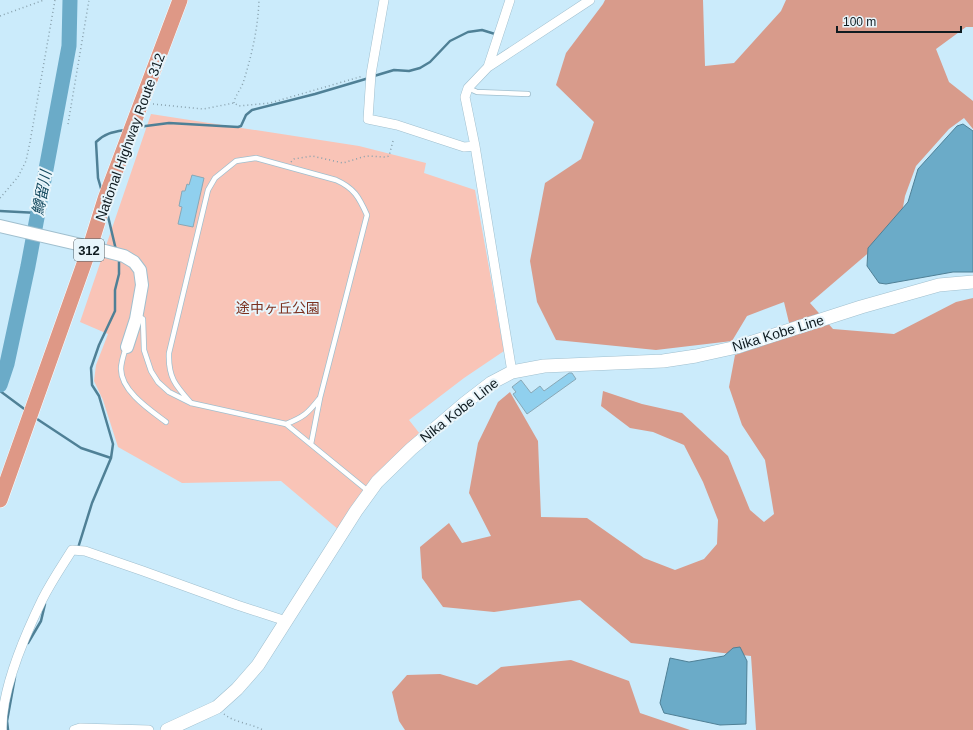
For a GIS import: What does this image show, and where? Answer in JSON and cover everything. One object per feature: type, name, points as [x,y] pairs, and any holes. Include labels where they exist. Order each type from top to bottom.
[{"type":"highway","name":"National Highway Route 312","points":[[0,500],[90,247],[105,199],[180,0]]},
{"type":"main road","name":"Nika Kobe Line","points":[[167,730],[217,707],[237,689],[258,665],[369,492],[377,482],[465,403],[491,383],[512,372],[544,366],[663,361],[696,356],[737,347],[861,307],[938,285],[973,282]]},
{"type":"street","points":[[384,0],[371,74],[368,119],[397,125],[464,148],[475,146]]},
{"type":"street","points":[[488,67],[510,0]]},
{"type":"street","points":[[512,372],[475,146],[465,97],[468,88],[488,67],[590,0]]},
{"type":"street","points":[[1,226],[124,256],[134,262],[140,270],[142,284],[127,347]]},
{"type":"street","points":[[2,730],[2,719],[14,666],[42,599],[72,550],[85,551],[237,606],[286,621]]},
{"type":"street","points":[[74,730],[80,728],[150,730]]},
{"type":"lane","points":[[468,88],[477,92],[528,94]]},
{"type":"lane","points":[[191,403],[174,380],[168,368],[168,353],[208,190],[215,178],[236,161],[256,158],[336,180],[345,184],[359,198],[367,215],[320,398],[311,444]]},
{"type":"lane","points":[[136,314],[142,319],[144,350],[152,371],[158,382],[170,392],[191,403],[286,424],[369,492]]},
{"type":"lane","points":[[127,347],[121,369],[122,377],[130,391],[142,404],[166,422]]},
{"type":"lane","points":[[286,424],[309,412],[320,398]]},
{"type":"path","points":[[0,16],[44,0]]},
{"type":"path","points":[[0,198],[18,177],[26,161],[55,0]]},
{"type":"path","points":[[68,124],[89,0]]},
{"type":"path","points":[[234,103],[235,98],[243,86],[252,52],[260,0]]},
{"type":"path","points":[[141,104],[203,110],[234,103],[239,106],[270,103],[371,74]]},
{"type":"path","points":[[285,166],[294,160],[312,156],[343,163],[366,156],[386,157],[389,156],[393,141]]},
{"type":"path","points":[[217,707],[228,718],[263,730]]},
{"type":"green space","name":"途中ヶ丘公園","points":[[151,114],[359,146],[426,163],[424,173],[475,190],[504,351],[464,378],[409,420],[420,434],[339,530],[281,481],[182,483],[118,447],[103,400],[94,381],[96,365],[108,334],[80,322]]},
{"type":"shaded area","points":[[605,0],[703,0],[705,66],[734,63],[781,11],[786,0],[973,0],[973,27],[966,27],[936,49],[949,82],[973,101],[973,129],[964,118],[949,129],[916,166],[905,196],[902,213],[873,249],[810,303],[833,329],[894,334],[956,302],[973,298],[973,730],[756,730],[751,656],[631,643],[580,600],[494,612],[443,607],[422,578],[420,547],[449,523],[462,543],[491,536],[469,493],[478,443],[498,402],[510,392],[538,441],[541,517],[587,518],[644,558],[675,570],[704,559],[717,544],[718,520],[703,482],[684,445],[653,432],[630,428],[601,406],[603,391],[642,404],[682,413],[728,456],[750,510],[764,522],[774,514],[765,460],[742,425],[729,387],[735,355],[792,335],[784,302],[747,316],[732,341],[656,350],[556,340],[537,302],[530,261],[545,183],[581,159],[594,122],[556,85],[566,53]]},
{"type":"shaded area","points":[[571,660],[629,681],[640,713],[690,730],[405,730],[399,721],[392,692],[407,675],[440,674],[477,685],[501,667]]},
{"type":"water","points":[[963,124],[973,131],[973,272],[953,272],[886,284],[879,283],[867,266],[868,248],[908,202],[918,169],[957,126]]},
{"type":"water","points":[[740,647],[747,661],[746,724],[720,725],[664,713],[660,703],[670,658],[689,662],[724,656],[733,648]]},
{"type":"building","points":[[192,175],[204,178],[193,227],[178,224],[182,207],[179,206],[182,191],[185,191],[187,184],[189,185]]},
{"type":"building","points":[[569,373],[572,373],[576,379],[527,414],[513,394],[516,392],[512,387],[521,380],[531,393],[540,386],[544,391]]},
{"type":"waterway","name":"鱒留川","points":[[0,385],[7,364],[28,266],[69,46],[70,0]]},
{"type":"waterway","points":[[374,76],[394,70],[409,71],[420,68],[430,62],[450,41],[468,32],[482,30],[495,34]]},
{"type":"waterway","points":[[138,127],[169,123],[238,127],[241,126],[246,115],[252,110],[369,78]]},
{"type":"waterway","points":[[102,192],[98,178],[96,142],[113,132],[125,130]]},
{"type":"waterway","points":[[0,211],[38,213]]},
{"type":"waterway","points":[[107,212],[116,250]]},
{"type":"waterway","points":[[78,548],[92,503],[111,458],[113,444],[99,396],[92,385],[91,368],[99,345],[115,311],[115,290],[119,274],[119,259]]},
{"type":"waterway","points":[[0,391],[27,411]]},
{"type":"waterway","points":[[34,417],[81,448],[111,458]]},
{"type":"waterway","points":[[28,643],[41,621],[45,604]]},
{"type":"waterway","points":[[8,730],[7,721],[15,677]]}]
